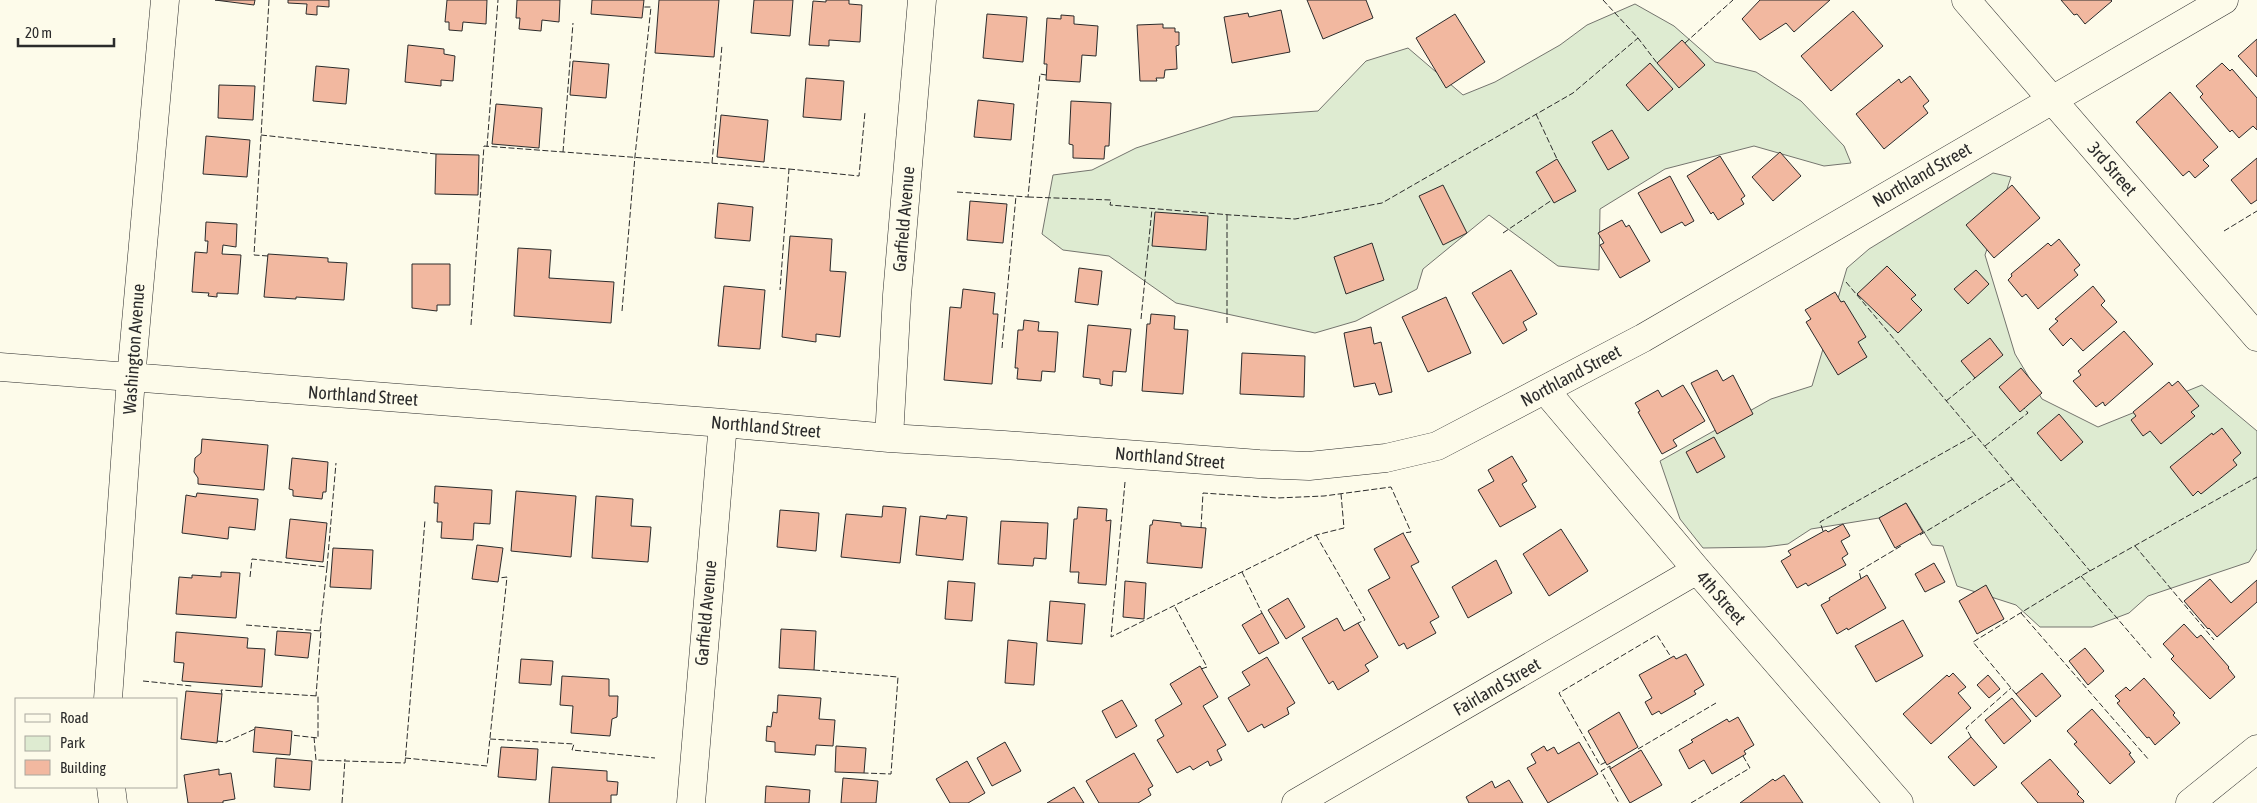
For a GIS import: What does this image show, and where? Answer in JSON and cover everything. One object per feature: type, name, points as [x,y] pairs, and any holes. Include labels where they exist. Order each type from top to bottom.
[{"type":"street","name":"Washington Avenue","points":[[108,698],[131,378],[165,0]]},
{"type":"street","name":"Garfield Avenue","points":[[889,438],[898,295],[922,0]]},
{"type":"street","name":"3rd Street","points":[[1966,0],[2257,337]]},
{"type":"street","name":"Northland Street","points":[[0,367],[723,423],[889,438],[1309,466],[1386,458],[1437,446],[1649,335],[2224,0]]},
{"type":"street","name":"4th Street","points":[[1545,390],[1697,570],[1899,803]]},
{"type":"street","name":"Garfield Avenue","points":[[691,803],[723,423]]},
{"type":"street","name":"Fairland Street","points":[[1296,803],[1697,570]]},
{"type":"street","points":[[2190,803],[2257,749]]},
{"type":"street","points":[[111,788],[114,803]]},
{"type":"green space","points":[[1635,4],[1674,26],[1715,62],[1756,72],[1801,101],[1844,146],[1851,163],[1824,166],[1754,146],[1665,169],[1600,209],[1599,270],[1558,266],[1489,215],[1423,269],[1417,289],[1356,321],[1315,333],[1176,303],[1109,256],[1063,250],[1042,234],[1053,175],[1092,170],[1136,148],[1233,117],[1318,111],[1366,61],[1408,48],[1463,95],[1495,82],[1560,45],[1587,25]]},
{"type":"green space","points":[[1993,173],[2011,177],[1985,255],[2015,354],[2042,399],[2098,427],[2202,385],[2257,431],[2257,549],[2249,562],[2148,596],[2129,613],[2092,627],[2040,627],[2016,605],[1957,586],[1943,546],[1932,545],[1906,503],[1879,518],[1811,529],[1788,544],[1765,547],[1703,548],[1680,519],[1660,461],[1771,399],[1812,386],[1847,268],[1869,249]]},
{"type":"building","points":[[215,0],[255,0],[254,5]]},
{"type":"building","points":[[288,0],[329,0],[329,7],[317,6],[317,15],[306,14],[307,4],[288,3]]},
{"type":"building","points":[[447,0],[487,0],[486,24],[463,22],[462,31],[449,30],[449,22],[445,22]]},
{"type":"building","points":[[517,0],[560,0],[559,22],[542,20],[541,31],[519,29],[520,18],[516,18]]},
{"type":"building","points":[[592,0],[644,0],[642,18],[591,14]]},
{"type":"building","points":[[659,0],[719,0],[714,57],[655,53]]},
{"type":"building","points":[[754,0],[793,0],[790,36],[751,33]]},
{"type":"building","points":[[826,0],[849,0],[849,4],[862,5],[860,42],[829,40],[829,46],[809,45],[813,1],[826,2]]},
{"type":"building","points":[[1307,0],[1366,0],[1373,18],[1323,39]]},
{"type":"building","points":[[1760,0],[1830,0],[1794,32],[1786,23],[1760,40],[1742,19]]},
{"type":"building","points":[[2061,0],[2111,0],[2112,1],[2085,24]]},
{"type":"building","points":[[1281,10],[1290,52],[1232,63],[1224,17],[1248,13],[1249,17]]},
{"type":"building","points":[[1853,11],[1883,46],[1831,91],[1801,56]]},
{"type":"building","points":[[987,14],[1027,17],[1023,62],[983,58]]},
{"type":"building","points":[[1455,14],[1485,62],[1446,88],[1416,38]]},
{"type":"building","points":[[1061,15],[1074,16],[1074,24],[1098,26],[1096,56],[1082,55],[1080,82],[1046,80],[1047,64],[1044,64],[1047,18],[1061,19]]},
{"type":"building","points":[[1163,24],[1163,28],[1175,28],[1175,32],[1179,32],[1179,45],[1176,46],[1177,69],[1165,70],[1164,78],[1156,78],[1157,81],[1140,81],[1137,25]]},
{"type":"building","points":[[2257,39],[2257,77],[2238,56]]},
{"type":"building","points":[[1682,40],[1705,65],[1679,88],[1657,63]]},
{"type":"building","points":[[408,45],[444,49],[444,54],[455,56],[453,81],[441,80],[441,86],[405,82]]},
{"type":"building","points":[[573,61],[609,64],[606,98],[570,95]]},
{"type":"building","points":[[1650,63],[1673,89],[1648,111],[1626,85]]},
{"type":"building","points":[[2222,63],[2230,71],[2232,69],[2257,98],[2257,130],[2253,126],[2239,138],[2232,130],[2230,132],[2200,97],[2203,94],[2196,86]]},
{"type":"building","points":[[316,66],[349,69],[346,104],[313,101]]},
{"type":"building","points":[[1910,76],[1929,101],[1923,106],[1928,113],[1884,149],[1856,114],[1899,79],[1901,83]]},
{"type":"building","points":[[806,78],[844,81],[841,120],[803,117]]},
{"type":"building","points":[[219,85],[255,86],[253,120],[218,118]]},
{"type":"building","points":[[2170,92],[2218,147],[2203,160],[2209,166],[2195,178],[2189,171],[2183,176],[2136,122]]},
{"type":"building","points":[[978,100],[1014,104],[1011,140],[974,137]]},
{"type":"building","points":[[1071,101],[1111,103],[1109,146],[1105,146],[1104,159],[1073,158],[1073,145],[1069,144]]},
{"type":"building","points":[[496,104],[542,108],[539,148],[492,144]]},
{"type":"building","points":[[721,115],[768,120],[764,162],[717,157]]},
{"type":"building","points":[[1612,130],[1629,158],[1608,170],[1592,142]]},
{"type":"building","points":[[206,136],[250,140],[247,177],[203,174]]},
{"type":"building","points":[[1780,152],[1801,176],[1773,201],[1752,177]]},
{"type":"building","points":[[436,154],[479,155],[478,195],[435,194]]},
{"type":"building","points":[[1720,156],[1745,196],[1741,199],[1744,204],[1718,220],[1713,212],[1711,214],[1687,176]]},
{"type":"building","points":[[2257,158],[2257,200],[2251,204],[2231,180]]},
{"type":"building","points":[[1557,159],[1576,191],[1554,203],[1536,172]]},
{"type":"building","points":[[1670,176],[1694,221],[1685,226],[1682,222],[1661,233],[1638,193]]},
{"type":"building","points":[[1443,185],[1467,233],[1443,245],[1419,196]]},
{"type":"building","points":[[2012,185],[2040,218],[1994,258],[1966,225]]},
{"type":"building","points":[[970,201],[1007,204],[1003,243],[967,240]]},
{"type":"building","points":[[718,203],[753,207],[750,241],[715,238]]},
{"type":"building","points":[[1155,212],[1208,216],[1206,250],[1152,246]]},
{"type":"building","points":[[1622,220],[1626,227],[1629,225],[1650,261],[1620,278],[1600,245],[1604,243],[1598,233]]},
{"type":"building","points":[[206,222],[237,224],[236,247],[223,245],[222,254],[241,255],[238,294],[217,293],[217,297],[208,296],[209,293],[192,292],[195,252],[207,253],[208,241],[205,241]]},
{"type":"building","points":[[790,236],[832,239],[830,271],[846,272],[840,337],[816,334],[816,342],[782,337]]},
{"type":"building","points":[[2059,239],[2080,265],[2074,270],[2078,275],[2038,309],[2026,294],[2022,297],[2008,280],[2012,276],[2011,274],[2048,243],[2051,246]]},
{"type":"building","points":[[1372,243],[1384,280],[1346,294],[1334,257]]},
{"type":"building","points":[[518,248],[551,250],[549,278],[614,282],[611,323],[514,316]]},
{"type":"building","points":[[268,254],[328,258],[328,262],[347,263],[344,300],[264,297]]},
{"type":"building","points":[[412,264],[450,264],[450,305],[437,305],[437,311],[412,308]]},
{"type":"building","points":[[1887,266],[1916,295],[1911,299],[1922,310],[1898,333],[1857,294]]},
{"type":"building","points":[[1079,268],[1102,271],[1098,305],[1075,302]]},
{"type":"building","points":[[1511,270],[1537,314],[1523,322],[1527,330],[1503,344],[1472,293]]},
{"type":"building","points":[[1976,270],[1989,284],[1968,304],[1954,289]]},
{"type":"building","points":[[724,286],[765,290],[760,349],[718,346]]},
{"type":"building","points":[[2093,286],[2105,301],[2101,305],[2117,322],[2083,351],[2071,338],[2063,346],[2049,329],[2058,321],[2055,319]]},
{"type":"building","points":[[963,289],[995,293],[993,314],[998,314],[992,384],[944,380],[950,307],[961,308]]},
{"type":"building","points":[[1835,292],[1841,302],[1844,301],[1866,337],[1858,342],[1867,357],[1838,375],[1806,322],[1811,319],[1805,310]]},
{"type":"building","points":[[1446,297],[1471,353],[1428,372],[1402,317]]},
{"type":"building","points":[[1151,314],[1175,316],[1174,329],[1188,330],[1183,394],[1142,391],[1147,324],[1150,324]]},
{"type":"building","points":[[1024,320],[1039,322],[1038,331],[1058,332],[1055,372],[1042,371],[1041,381],[1017,379],[1018,368],[1015,368],[1018,330],[1023,330]]},
{"type":"building","points":[[1088,325],[1131,329],[1126,372],[1113,371],[1112,386],[1100,384],[1100,379],[1083,377]]},
{"type":"building","points":[[1371,327],[1374,344],[1381,342],[1392,392],[1379,395],[1375,383],[1354,387],[1344,333]]},
{"type":"building","points":[[2124,331],[2153,364],[2105,406],[2103,402],[2096,407],[2073,381],[2081,375],[2078,371]]},
{"type":"building","points":[[1990,338],[2003,355],[1975,378],[1961,361]]},
{"type":"building","points":[[1242,353],[1305,356],[1304,397],[1240,394]]},
{"type":"building","points":[[2021,368],[2042,393],[2020,412],[1999,387]]},
{"type":"building","points":[[1717,370],[1723,381],[1733,375],[1753,414],[1717,434],[1691,383]]},
{"type":"building","points":[[2178,381],[2199,406],[2191,412],[2195,416],[2161,444],[2150,431],[2143,436],[2131,420],[2136,416],[2133,412],[2169,382],[2172,386]]},
{"type":"building","points":[[1683,385],[1705,421],[1673,440],[1677,446],[1662,454],[1638,412],[1640,411],[1635,403],[1658,390],[1662,397]]},
{"type":"building","points":[[2059,414],[2083,442],[2061,461],[2037,433]]},
{"type":"building","points":[[2222,428],[2241,453],[2233,460],[2237,465],[2201,494],[2198,491],[2193,496],[2170,467],[2212,433],[2213,435]]},
{"type":"building","points":[[1714,437],[1725,457],[1697,473],[1686,452]]},
{"type":"building","points":[[202,439],[268,445],[264,490],[198,484],[198,478],[194,472],[195,458],[201,453]]},
{"type":"building","points":[[1512,456],[1527,481],[1522,484],[1536,507],[1500,527],[1478,490],[1494,481],[1488,470]]},
{"type":"building","points":[[292,458],[328,462],[326,492],[323,492],[322,499],[293,496],[293,490],[289,489]]},
{"type":"building","points":[[435,486],[492,490],[490,524],[474,523],[473,540],[441,538],[442,522],[437,522],[438,503],[434,503]]},
{"type":"building","points":[[516,491],[576,496],[571,557],[511,551]]},
{"type":"building","points":[[197,493],[258,499],[255,530],[229,527],[228,539],[182,533],[186,495],[196,497]]},
{"type":"building","points":[[596,496],[633,499],[631,526],[651,527],[648,562],[592,558]]},
{"type":"building","points":[[1906,503],[1923,532],[1895,548],[1879,518]]},
{"type":"building","points":[[883,506],[906,508],[900,563],[841,557],[846,514],[882,517]]},
{"type":"building","points":[[1078,507],[1107,509],[1106,521],[1111,520],[1106,585],[1078,583],[1079,572],[1070,572],[1074,519],[1077,519]]},
{"type":"building","points":[[780,510],[819,513],[816,551],[777,547]]},
{"type":"building","points":[[947,515],[967,517],[963,560],[916,555],[920,516],[946,519]]},
{"type":"building","points":[[290,519],[327,523],[323,562],[286,558]]},
{"type":"building","points":[[1153,520],[1181,523],[1181,526],[1206,528],[1202,568],[1147,563],[1150,525],[1152,525]]},
{"type":"building","points":[[1001,521],[1048,523],[1046,559],[1034,558],[1033,566],[998,564]]},
{"type":"building","points":[[1843,524],[1850,536],[1841,541],[1848,554],[1842,558],[1846,565],[1808,586],[1806,583],[1797,588],[1781,561],[1791,555],[1788,551],[1826,530],[1828,532]]},
{"type":"building","points":[[1561,529],[1588,571],[1549,596],[1523,554]]},
{"type":"building","points":[[1403,533],[1419,562],[1411,566],[1439,617],[1430,622],[1436,633],[1407,649],[1404,643],[1399,646],[1368,590],[1390,578],[1374,549]]},
{"type":"building","points":[[477,545],[503,548],[498,582],[472,579]]},
{"type":"building","points":[[333,548],[373,550],[371,589],[330,587]]},
{"type":"building","points":[[1496,560],[1512,593],[1468,618],[1452,587]]},
{"type":"building","points":[[1934,563],[1945,582],[1925,592],[1915,574]]},
{"type":"building","points":[[221,572],[240,573],[236,618],[176,614],[179,577],[192,578],[192,575],[221,577]]},
{"type":"building","points":[[1867,575],[1886,608],[1848,630],[1847,628],[1837,634],[1821,605]]},
{"type":"building","points":[[2210,579],[2231,603],[2257,580],[2257,602],[2217,637],[2184,601]]},
{"type":"building","points":[[948,581],[975,583],[972,621],[945,619]]},
{"type":"building","points":[[1125,581],[1146,583],[1144,619],[1123,617]]},
{"type":"building","points":[[1986,585],[2004,619],[1977,634],[1959,601]]},
{"type":"building","points":[[1288,598],[1305,627],[1286,639],[1268,610]]},
{"type":"building","points":[[1050,601],[1085,604],[1082,644],[1047,641]]},
{"type":"building","points":[[1262,613],[1279,643],[1259,654],[1242,625]]},
{"type":"building","points":[[1337,618],[1344,631],[1358,623],[1378,657],[1365,665],[1369,671],[1338,690],[1333,681],[1329,684],[1302,638]]},
{"type":"building","points":[[1903,620],[1923,656],[1876,682],[1855,646]]},
{"type":"building","points":[[2184,624],[2197,638],[2201,635],[2229,667],[2235,677],[2210,699],[2171,659],[2174,656],[2163,644]]},
{"type":"building","points":[[781,629],[816,631],[814,670],[779,668]]},
{"type":"building","points":[[277,631],[311,633],[308,658],[275,655]]},
{"type":"building","points":[[176,632],[248,638],[247,648],[265,649],[262,687],[182,681],[184,663],[174,662]]},
{"type":"building","points":[[1008,640],[1037,643],[1034,685],[1005,683]]},
{"type":"building","points":[[2085,648],[2104,671],[2088,685],[2069,661]]},
{"type":"building","points":[[1686,654],[1704,685],[1694,691],[1696,694],[1661,714],[1659,711],[1652,715],[1645,702],[1652,698],[1639,675],[1674,656],[1676,659]]},
{"type":"building","points":[[1267,657],[1295,703],[1287,708],[1289,714],[1264,728],[1262,724],[1248,732],[1228,698],[1250,685],[1242,672]]},
{"type":"building","points":[[521,659],[553,661],[551,685],[519,683]]},
{"type":"building","points":[[1200,666],[1218,697],[1203,706],[1226,745],[1217,750],[1222,760],[1210,766],[1208,761],[1193,770],[1190,766],[1177,773],[1157,740],[1164,736],[1155,720],[1182,704],[1170,684]]},
{"type":"building","points":[[1953,673],[1966,687],[1958,693],[1971,708],[1931,744],[1903,714],[1947,675],[1949,677]]},
{"type":"building","points":[[2042,673],[2061,696],[2036,717],[2016,694]]},
{"type":"building","points":[[1988,675],[2000,689],[1989,698],[1977,685]]},
{"type":"building","points":[[562,676],[609,679],[609,696],[618,696],[617,717],[612,719],[610,736],[571,733],[573,706],[560,705]]},
{"type":"building","points":[[2144,678],[2175,713],[2173,715],[2180,723],[2155,745],[2117,703],[2120,701],[2115,696],[2126,687],[2130,691]]},
{"type":"building","points":[[186,691],[222,694],[217,743],[181,739]]},
{"type":"building","points":[[778,695],[821,698],[819,719],[835,720],[833,746],[816,745],[815,755],[775,752],[775,742],[766,741],[767,726],[771,727],[773,712],[777,713]]},
{"type":"building","points":[[2012,698],[2031,721],[2004,744],[1985,720]]},
{"type":"building","points":[[1122,700],[1137,726],[1116,738],[1102,711]]},
{"type":"building","points":[[2092,709],[2131,753],[2129,754],[2135,762],[2110,784],[2074,744],[2077,742],[2067,731]]},
{"type":"building","points":[[1619,712],[1638,747],[1607,765],[1588,731]]},
{"type":"building","points":[[1738,717],[1754,745],[1744,751],[1746,754],[1712,774],[1704,760],[1689,769],[1679,750],[1693,742],[1691,740],[1727,719],[1729,722]]},
{"type":"building","points":[[255,727],[292,731],[290,755],[253,752]]},
{"type":"building","points":[[1971,737],[1997,767],[1974,786],[1948,757]]},
{"type":"building","points":[[1005,742],[1021,771],[992,786],[977,758]]},
{"type":"building","points":[[1579,742],[1598,774],[1548,803],[1527,768],[1536,763],[1531,754],[1544,746],[1547,751],[1554,747],[1558,754]]},
{"type":"building","points":[[836,746],[866,748],[864,773],[835,772]]},
{"type":"building","points":[[501,747],[538,749],[536,780],[498,777]]},
{"type":"building","points":[[1641,750],[1662,785],[1630,803],[1610,769]]},
{"type":"building","points":[[1134,753],[1153,786],[1148,789],[1151,795],[1138,803],[1099,803],[1086,781]]},
{"type":"building","points":[[276,758],[312,761],[310,790],[274,787]]},
{"type":"building","points":[[2050,759],[2079,792],[2077,794],[2084,801],[2083,803],[2038,803],[2021,783]]},
{"type":"building","points":[[967,761],[985,793],[968,803],[950,803],[936,779]]},
{"type":"building","points":[[552,767],[607,771],[607,781],[618,782],[617,795],[611,795],[611,803],[549,803]]},
{"type":"building","points":[[219,769],[219,775],[231,773],[235,799],[223,801],[223,803],[188,803],[184,775]]},
{"type":"building","points":[[1784,775],[1803,803],[1740,803],[1773,779],[1775,781]]},
{"type":"building","points":[[843,778],[878,781],[876,803],[841,803]]},
{"type":"building","points":[[1509,780],[1523,803],[1469,803],[1466,797],[1492,781],[1495,788]]},
{"type":"building","points":[[766,786],[810,790],[809,803],[765,803]]},
{"type":"building","points":[[1074,787],[1084,803],[1047,803]]},
{"type":"fence","points":[[268,256],[254,255],[269,0]]},
{"type":"fence","points":[[487,147],[498,0]]},
{"type":"fence","points":[[1603,0],[1638,38],[1657,63]]},
{"type":"fence","points":[[1685,43],[1733,0]]},
{"type":"fence","points":[[622,311],[635,156],[651,7],[643,7]]},
{"type":"fence","points":[[563,152],[573,23]]},
{"type":"fence","points":[[1028,197],[1111,200],[1110,205],[1295,219],[1382,203],[1573,93],[1638,38]]},
{"type":"fence","points":[[712,163],[722,45]]},
{"type":"fence","points":[[957,192],[1028,197],[1040,74],[1046,75]]},
{"type":"fence","points":[[789,169],[859,176],[865,112]]},
{"type":"fence","points":[[1536,114],[1557,159]]},
{"type":"fence","points":[[261,135],[436,154]]},
{"type":"fence","points":[[471,325],[484,146],[789,169],[780,290]]},
{"type":"fence","points":[[1002,348],[1016,196]]},
{"type":"fence","points":[[1503,233],[1552,200]]},
{"type":"fence","points":[[1141,319],[1152,209]]},
{"type":"fence","points":[[2224,231],[2257,211]]},
{"type":"fence","points":[[1227,215],[1227,324]]},
{"type":"fence","points":[[1846,282],[2090,571]]},
{"type":"fence","points":[[1946,401],[1975,378]]},
{"type":"fence","points":[[1985,446],[2028,413],[2024,408]]},
{"type":"fence","points":[[1823,531],[1820,522],[1975,435]]},
{"type":"fence","points":[[327,567],[336,463]]},
{"type":"fence","points":[[2016,694],[1973,642],[2081,576],[2257,477]]},
{"type":"fence","points":[[1920,535],[2013,479]]},
{"type":"fence","points":[[1125,482],[1111,637],[1316,535],[1344,528],[1341,494]]},
{"type":"fence","points":[[1201,528],[1203,493],[1277,498],[1324,496],[1391,487],[1411,532],[1403,533]]},
{"type":"fence","points":[[314,737],[316,760],[405,763],[425,520]]},
{"type":"fence","points":[[1316,535],[1365,620],[1358,623]]},
{"type":"fence","points":[[1861,579],[1859,571],[1901,546]]},
{"type":"fence","points":[[2135,546],[2214,640]]},
{"type":"fence","points":[[250,577],[252,559],[327,567],[320,631]]},
{"type":"fence","points":[[1242,572],[1262,613]]},
{"type":"fence","points":[[2081,576],[2152,659]]},
{"type":"fence","points":[[405,758],[487,766],[507,577],[499,578]]},
{"type":"fence","points":[[1175,607],[1207,667],[1201,669]]},
{"type":"fence","points":[[2021,613],[2149,760]]},
{"type":"fence","points":[[246,625],[321,631],[316,696]]},
{"type":"fence","points":[[1606,762],[1600,765],[1559,693],[1657,635],[1671,657]]},
{"type":"fence","points":[[814,670],[898,677],[891,774],[864,773]]},
{"type":"fence","points":[[143,681],[192,686]]},
{"type":"fence","points":[[1971,737],[1966,728],[2011,688]]},
{"type":"fence","points":[[222,694],[221,690],[318,696],[318,738],[291,735]]},
{"type":"fence","points":[[1638,749],[1716,703]]},
{"type":"fence","points":[[217,741],[226,742],[255,729]]},
{"type":"fence","points":[[490,739],[574,744],[572,750],[655,758]]},
{"type":"fence","points":[[1691,803],[1750,768],[1743,756]]},
{"type":"fence","points":[[342,803],[345,759]]},
{"type":"fence","points":[[1610,769],[1610,766],[1601,771],[1619,803]]}]
